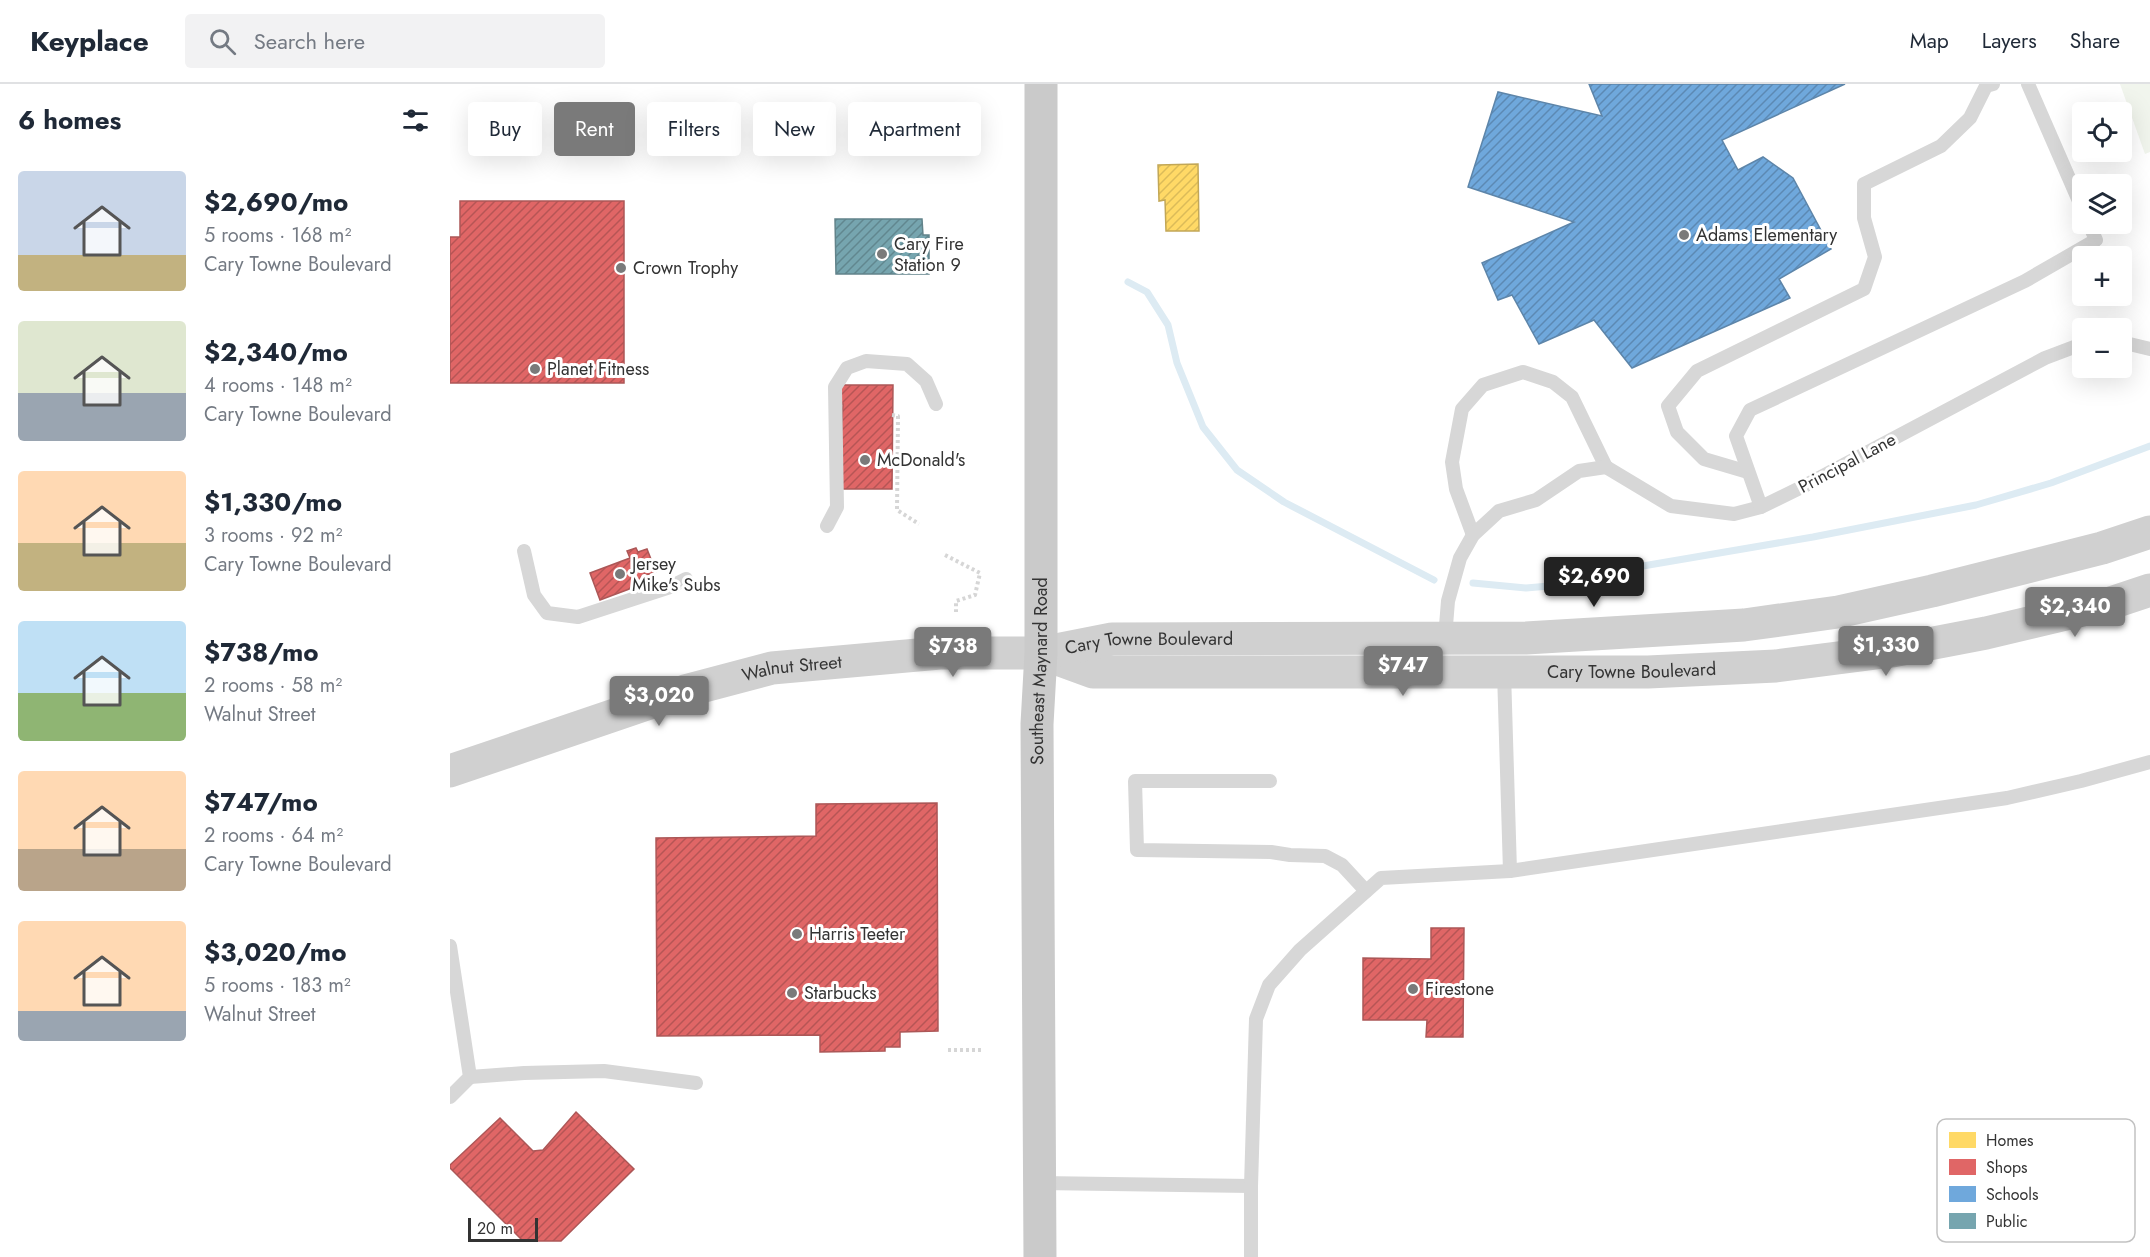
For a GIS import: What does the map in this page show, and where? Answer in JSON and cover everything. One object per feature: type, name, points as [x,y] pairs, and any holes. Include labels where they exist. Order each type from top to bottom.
[{"type":"main road","name":"Southeast Maynard Road","points":[[1040,1257],[1037,724],[1041,653],[1041,84]]},
{"type":"main road","name":"Cary Towne Boulevard","points":[[1041,653],[1112,639],[1526,638],[1732,626],[1838,612],[1932,591],[2102,548],[2150,532]]},
{"type":"main road","name":"Cary Towne Boulevard","points":[[1041,653],[1093,672],[1648,672],[1776,666],[1892,651],[1986,633],[2108,604],[2150,590]]},
{"type":"main road","name":"Walnut Street","points":[[450,771],[685,691],[772,668],[940,653],[1041,653]]},
{"type":"lane","points":[[1748,472],[1704,459],[1677,432],[1668,406],[1697,371],[1864,289],[1875,257],[1864,218],[1864,184],[1941,146],[1970,118],[1986,86],[1993,84]]},
{"type":"lane","points":[[2028,84],[2072,185]]},
{"type":"lane","points":[[1761,507],[1736,436],[1750,410],[2025,280],[2096,240],[2093,234]]},
{"type":"lane","points":[[2132,345],[2150,349]]},
{"type":"lane","name":"Principal Lane","points":[[1606,467],[1671,506],[1734,514],[1761,507],[1808,484],[2045,358],[2072,348]]},
{"type":"lane","points":[[828,526],[837,507],[836,387],[847,368],[866,361],[907,364],[926,381],[936,404]]},
{"type":"lane","points":[[1445,638],[1448,601],[1460,558],[1473,535],[1499,511],[1536,500],[1579,471],[1606,467],[1572,397],[1553,382],[1523,372],[1483,385],[1462,409],[1452,462],[1456,489],[1473,535]]},
{"type":"lane","points":[[524,551],[534,595],[547,613],[578,617],[686,579]]},
{"type":"lane","points":[[1504,672],[1510,871]]},
{"type":"lane","points":[[1251,1257],[1256,1019],[1269,985],[1300,950],[1381,878],[1510,871],[2007,798],[2150,762]]},
{"type":"lane","points":[[1270,781],[1135,781],[1137,850],[1271,852],[1326,856],[1342,865],[1366,891]]},
{"type":"lane","points":[[450,946],[470,1077]]},
{"type":"lane","points":[[450,1097],[470,1077],[524,1072],[604,1071],[696,1083]]},
{"type":"lane","points":[[1040,1183],[1251,1186]]},
{"type":"path","points":[[892,415],[898,416],[897,510],[919,524]]},
{"type":"path","points":[[945,555],[980,573],[975,595],[956,601],[956,612]]},
{"type":"path","points":[[948,1050],[983,1050]]},
{"type":"shaded area","points":[[2120,84],[2150,84],[2150,152],[2145,154],[2132,118],[2132,102],[2126,102]]},
{"type":"building: Homes","points":[[1198,164],[1199,231],[1166,231],[1165,200],[1159,201],[1158,165]]},
{"type":"building: Shops","points":[[460,201],[624,201],[624,383],[450,383],[450,237],[460,237]]},
{"type":"building: Shops","name":"McDonald's","points":[[838,385],[893,385],[892,489],[838,489],[843,404],[838,404]]},
{"type":"building: Shops","name":"Jersey Mike's Subs","points":[[636,548],[638,552],[647,549],[656,572],[646,575],[648,582],[600,600],[590,573],[630,558],[627,551]]},
{"type":"building: Shops","name":"Harris Teeter","points":[[937,803],[938,1031],[900,1032],[900,1047],[885,1047],[885,1051],[820,1052],[820,1035],[657,1036],[656,838],[816,836],[816,804]]},
{"type":"building: Shops","name":"Firestone","points":[[1431,928],[1464,928],[1463,1037],[1426,1037],[1427,1020],[1363,1020],[1363,958],[1431,959]]},
{"type":"building: Shops","points":[[576,1112],[634,1169],[561,1241],[523,1241],[450,1168],[450,1165],[500,1118],[533,1151],[543,1150]]},
{"type":"building: Schools","name":"Adams Elementary","points":[[1589,84],[1845,84],[1722,140],[1738,170],[1763,157],[1793,178],[1831,249],[1779,279],[1790,298],[1632,368],[1594,320],[1539,344],[1512,295],[1498,300],[1482,263],[1574,222],[1468,187],[1498,92],[1602,116]]},
{"type":"building: Public","name":"Cary Fire Station 9","points":[[835,219],[922,219],[923,235],[929,235],[929,274],[836,274]]},
{"type":"waterway","points":[[1128,282],[1147,292],[1168,325],[1177,363],[1203,427],[1237,470],[1284,502],[1434,580]]},
{"type":"waterway","points":[[1473,583],[1526,588],[1549,586],[1637,567],[1813,537],[1976,505],[2051,483],[2150,446]]},
{"type":"place","name":"Adams Elementary","points":[[1684,235]]},
{"type":"place","name":"Cary Fire Station 9","points":[[882,254]]},
{"type":"place","name":"Crown Trophy","points":[[621,268]]},
{"type":"place","name":"Planet Fitness","points":[[535,369]]},
{"type":"place","name":"McDonald's","points":[[865,460]]},
{"type":"place","name":"Jersey Mike's Subs","points":[[620,574]]},
{"type":"place","name":"Harris Teeter","points":[[797,934]]},
{"type":"place","name":"Firestone","points":[[1413,989]]},
{"type":"place","name":"Starbucks","points":[[792,993]]}]
